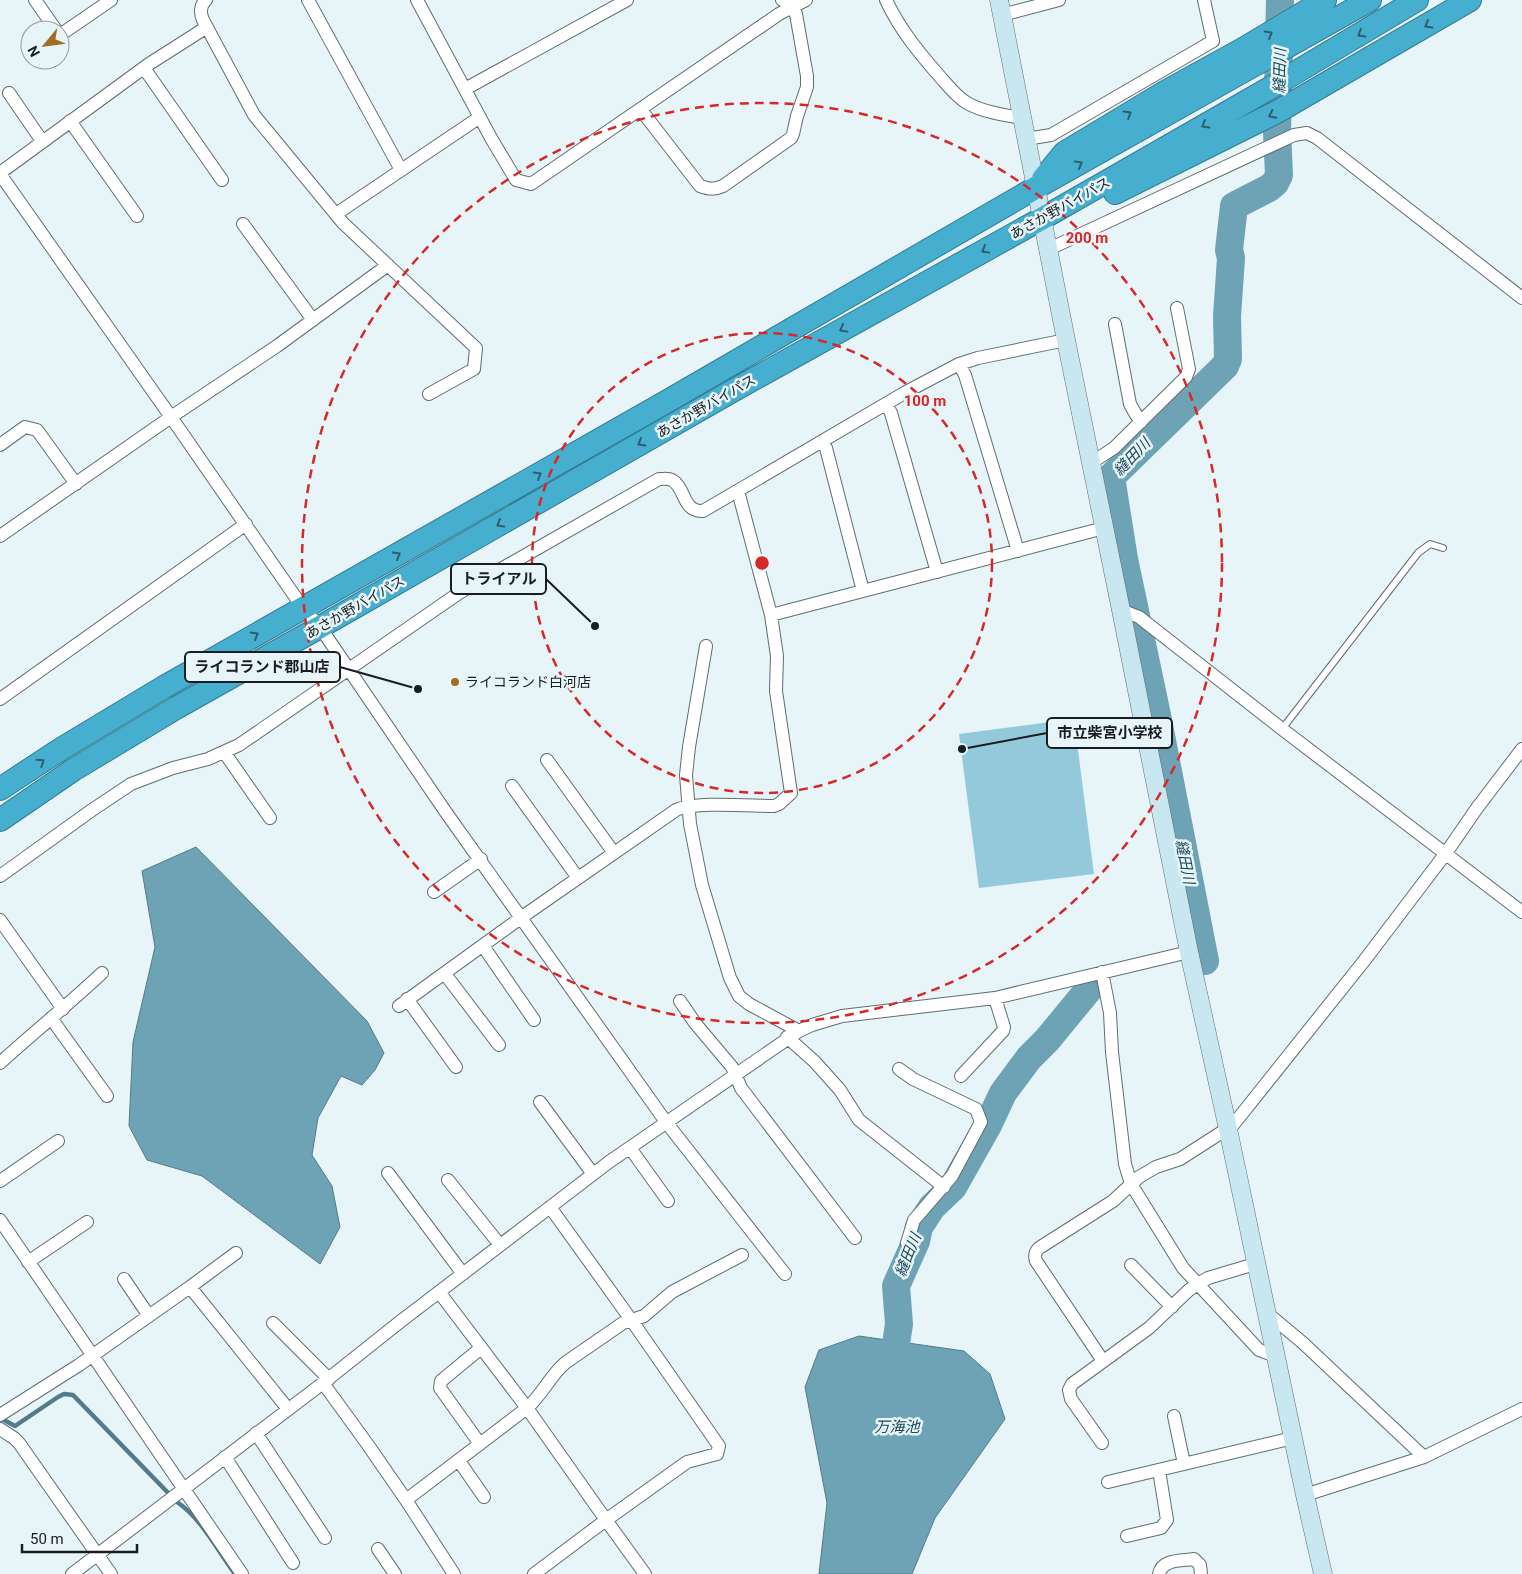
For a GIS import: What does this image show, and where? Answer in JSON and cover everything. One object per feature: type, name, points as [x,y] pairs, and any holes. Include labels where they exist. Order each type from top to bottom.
[{"type":"highway","points":[[1037,187],[1064,153],[1165,92],[1243,49],[1325,0]]},
{"type":"highway","name":"あさか野バイパス","points":[[0,789],[61,749],[164,687],[675,397],[1037,187],[1370,0]]},
{"type":"highway","name":"あさか野バイパス","points":[[0,820],[73,770],[168,713],[734,390],[1043,218],[1263,92],[1418,0]]},
{"type":"highway","points":[[1043,218],[1101,200],[1277,112],[1470,0]]},
{"type":"street","points":[[35,0],[49,20]]},
{"type":"street","points":[[70,28],[111,0]]},
{"type":"street","points":[[206,0],[203,2],[201,16],[254,115],[343,222],[476,348],[474,369],[429,394]]},
{"type":"street","points":[[308,0],[400,170]]},
{"type":"street","points":[[465,89],[627,0]]},
{"type":"street","points":[[420,1],[480,117],[516,180],[531,184],[779,14],[788,4],[806,0]]},
{"type":"street","points":[[886,0],[906,35],[962,100],[998,114],[1022,118]]},
{"type":"street","points":[[1058,0],[1001,8],[1066,340],[1122,610],[1188,952],[1228,1129],[1292,1438],[1323,1574]]},
{"type":"street","points":[[1026,139],[1051,135],[1213,41],[1204,0]]},
{"type":"street","points":[[641,110],[700,186],[710,189],[723,186],[791,138],[808,87],[802,41],[796,14],[788,4]]},
{"type":"street","points":[[207,27],[144,68],[0,173],[303,608],[320,627],[445,811],[481,859],[666,1122],[784,1274]]},
{"type":"street","points":[[144,68],[222,180]]},
{"type":"street","points":[[9,93],[42,141]]},
{"type":"street","points":[[336,214],[480,117]]},
{"type":"street","points":[[70,121],[138,216]]},
{"type":"street","points":[[1049,249],[1294,135],[1307,133],[1317,138],[1522,298]]},
{"type":"street","points":[[243,224],[313,320]]},
{"type":"street","points":[[0,536],[277,346],[388,265]]},
{"type":"street","points":[[1091,463],[1114,448],[1188,374],[1189,369],[1177,308]]},
{"type":"street","points":[[1115,324],[1130,404],[1134,414],[1141,422]]},
{"type":"street","points":[[0,876],[131,784],[173,768],[208,759],[240,745],[459,593],[659,479],[673,481],[689,508],[700,512],[959,364],[978,358],[1066,340]]},
{"type":"street","points":[[959,364],[965,375],[1018,551]]},
{"type":"street","points":[[886,404],[891,413],[937,572]]},
{"type":"street","points":[[0,444],[25,427],[37,430],[76,484]]},
{"type":"street","points":[[822,442],[826,448],[863,591]]},
{"type":"street","points":[[456,1067],[403,1003],[670,813],[681,808],[712,805],[774,806],[791,793],[776,691],[777,656],[771,615],[738,491]]},
{"type":"street","points":[[0,699],[246,524]]},
{"type":"street","points":[[771,615],[1104,528]]},
{"type":"street","points":[[1122,610],[1139,617],[1522,912]]},
{"type":"street","points":[[706,646],[687,759],[688,807],[703,892],[730,978],[740,996],[793,1034],[842,1093],[859,1120],[944,1187]]},
{"type":"street","points":[[1103,1361],[1036,1261],[1036,1252],[1039,1248],[1113,1201],[1139,1177],[1180,1159],[1228,1129],[1237,1120],[1446,853],[1477,808],[1522,749]]},
{"type":"street","points":[[224,752],[270,818]]},
{"type":"street","points":[[546,760],[614,852]]},
{"type":"street","points":[[512,786],[578,878]]},
{"type":"street","points":[[434,892],[481,859]]},
{"type":"street","points":[[0,920],[63,1009]]},
{"type":"street","points":[[483,946],[534,1020]]},
{"type":"street","points":[[72,1574],[326,1381],[593,1174],[793,1034],[812,1025],[842,1016],[996,998],[1188,952]]},
{"type":"street","points":[[1102,972],[1110,1013],[1112,1052],[1125,1164],[1132,1184],[1183,1268],[1259,1350],[1275,1356]]},
{"type":"street","points":[[0,1062],[102,974]]},
{"type":"street","points":[[445,974],[499,1045]]},
{"type":"street","points":[[961,1076],[1003,1031],[1004,1027],[996,998]]},
{"type":"street","points":[[680,1001],[694,1023],[732,1066],[741,1088],[855,1238]]},
{"type":"street","points":[[51,1018],[107,1096]]},
{"type":"street","points":[[899,1069],[913,1079],[976,1109],[981,1122],[952,1176],[914,1220],[907,1244]]},
{"type":"street","points":[[540,1102],[593,1174]]},
{"type":"street","points":[[0,1181],[58,1141]]},
{"type":"street","points":[[630,1148],[668,1201]]},
{"type":"street","points":[[388,1173],[463,1274]]},
{"type":"street","points":[[448,1180],[500,1246]]},
{"type":"street","points":[[534,1574],[687,1462],[715,1455],[719,1450],[718,1442],[550,1207]]},
{"type":"street","points":[[0,1220],[4,1236],[28,1262],[242,1574]]},
{"type":"street","points":[[28,1262],[87,1222]]},
{"type":"street","points":[[1,1412],[92,1355],[236,1253]]},
{"type":"street","points":[[406,1500],[527,1408],[536,1400],[561,1366],[623,1323],[644,1316],[672,1292],[742,1255]]},
{"type":"street","points":[[1102,1443],[1069,1394],[1072,1384],[1131,1342],[1198,1284],[1208,1278],[1255,1264]]},
{"type":"street","points":[[1131,1265],[1172,1307]]},
{"type":"street","points":[[124,1279],[149,1316]]},
{"type":"street","points":[[190,1287],[288,1409]]},
{"type":"street","points":[[439,1292],[527,1408],[645,1574]]},
{"type":"street","points":[[1266,1314],[1303,1343],[1424,1457]]},
{"type":"street","points":[[273,1323],[326,1381],[454,1574]]},
{"type":"street","points":[[480,1444],[440,1388],[441,1381],[481,1348]]},
{"type":"street","points":[[1305,1495],[1424,1457],[1522,1409]]},
{"type":"street","points":[[1174,1416],[1184,1464]]},
{"type":"street","points":[[0,1429],[19,1443],[111,1574]]},
{"type":"street","points":[[256,1433],[325,1538]]},
{"type":"street","points":[[1108,1482],[1292,1438]]},
{"type":"street","points":[[225,1457],[293,1563]]},
{"type":"street","points":[[459,1461],[484,1497]]},
{"type":"street","points":[[1127,1536],[1161,1528],[1167,1520],[1160,1470]]},
{"type":"street","points":[[378,1549],[395,1574]]},
{"type":"street","points":[[1159,1574],[1160,1570],[1168,1562],[1194,1559],[1200,1565],[1201,1574]]},
{"type":"lane","points":[[1282,729],[1418,553],[1430,544],[1443,548]]},
{"type":"shaded area","points":[[1074,719],[1094,874],[979,888],[959,734]]},
{"type":"water","points":[[196,847],[367,1021],[384,1053],[375,1070],[362,1085],[341,1076],[318,1118],[312,1155],[332,1186],[340,1227],[320,1264],[202,1176],[147,1160],[129,1126],[133,1042],[155,947],[142,871]]},
{"type":"water","name":"万海池","points":[[859,1336],[964,1351],[990,1374],[1005,1419],[935,1518],[912,1574],[819,1574],[827,1503],[805,1387],[819,1350]]},
{"type":"waterway","name":"縫田川","points":[[1205,961],[1157,715],[1124,559],[1111,477],[1225,366],[1228,359],[1227,316],[1231,258],[1229,250],[1234,206],[1269,188],[1275,183],[1279,175],[1277,132],[1280,0]]},
{"type":"waterway","name":"縫田川","points":[[891,1377],[899,1324],[896,1286],[916,1241],[919,1227],[932,1207],[953,1187],[988,1125],[1003,1093],[1029,1058],[1047,1040],[1089,989]]},
{"type":"waterway","points":[[0,1418],[15,1426],[58,1397],[64,1394],[73,1395],[177,1502],[194,1517],[209,1535],[235,1574]]},
{"type":"place","name":"トライアル","points":[[595,626]]},
{"type":"place","name":"ライコランド白河店","points":[[455,682]]},
{"type":"place","name":"ライコランド郡山店","points":[[418,689]]},
{"type":"place","name":"市立柴宮小学校","points":[[962,749]]}]
